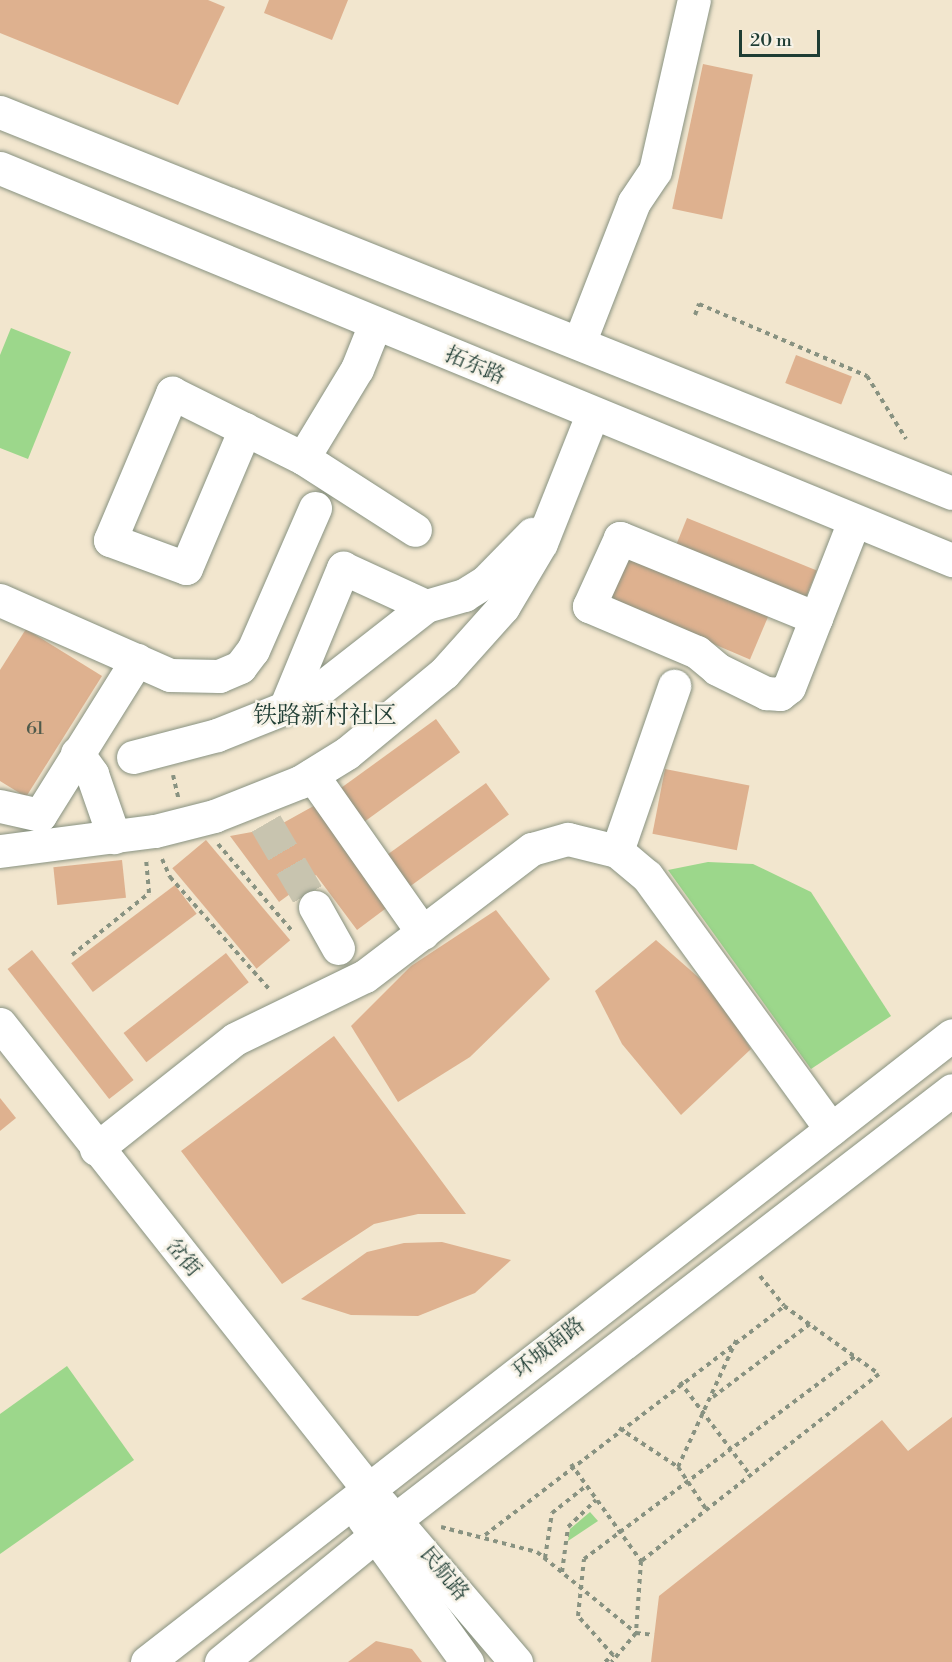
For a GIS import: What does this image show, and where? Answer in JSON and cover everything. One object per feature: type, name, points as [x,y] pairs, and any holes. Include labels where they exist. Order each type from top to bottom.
[{"type":"main road","points":[[579,344],[634,202],[655,171],[694,0]]},
{"type":"main road","points":[[0,112],[952,493]]},
{"type":"main road","name":"拓东路","points":[[0,168],[592,415],[952,561]]},
{"type":"main road","points":[[303,458],[357,369],[375,324]]},
{"type":"main road","points":[[245,429],[186,568],[110,540],[172,393],[245,429],[303,458],[415,530]]},
{"type":"main road","points":[[0,851],[155,831],[199,820],[260,812],[378,730],[444,673],[503,607],[554,511],[592,415]]},
{"type":"main road","points":[[0,600],[137,660],[197,680],[240,667],[315,508]]},
{"type":"main road","points":[[133,757],[217,735],[285,708],[338,680],[426,606],[464,595],[486,581],[554,511]]},
{"type":"main road","points":[[816,618],[620,538],[589,606],[697,652],[717,669],[766,693],[789,687],[854,521]]},
{"type":"main road","points":[[285,708],[342,568],[426,606]]},
{"type":"main road","points":[[0,806],[40,815],[137,660]]},
{"type":"main road","points":[[617,851],[674,686]]},
{"type":"main road","points":[[77,753],[92,774],[114,837]]},
{"type":"main road","points":[[312,775],[423,933]]},
{"type":"main road","points":[[96,1149],[235,1039],[364,976],[532,849],[568,839],[617,851],[647,876],[831,1129]]},
{"type":"main road","points":[[315,907],[338,948]]},
{"type":"main road","name":"岔街","points":[[0,1024],[360,1495]]},
{"type":"main road","name":"环城南路","points":[[147,1662],[952,1035]]},
{"type":"main road","name":"岔街","points":[[0,1057],[360,1495]]},
{"type":"main road","name":"环城南路","points":[[221,1662],[385,1528],[952,1090]]},
{"type":"main road","name":"民航路","points":[[360,1495],[385,1528],[467,1662]]},
{"type":"main road","name":"民航路","points":[[385,1528],[516,1662]]},
{"type":"path","points":[[695,315],[699,304],[867,376],[906,439]]},
{"type":"path","points":[[199,820],[298,939]]},
{"type":"path","points":[[155,831],[170,877],[288,1013]]},
{"type":"path","points":[[72,955],[149,892]]},
{"type":"path","points":[[640,1561],[879,1374],[784,1306],[741,1253]]},
{"type":"path","points":[[654,1635],[636,1633],[545,1559],[485,1535],[571,1464],[784,1306]]},
{"type":"path","points":[[713,1397],[810,1324]]},
{"type":"path","points":[[678,1467],[705,1415],[737,1339]]},
{"type":"path","points":[[613,1655],[578,1616],[584,1559],[855,1356]]},
{"type":"path","points":[[681,1382],[750,1475]]},
{"type":"path","points":[[619,1428],[678,1467],[706,1509]]},
{"type":"path","points":[[571,1464],[640,1561],[636,1633],[605,1662]]},
{"type":"path","points":[[545,1559],[552,1513],[586,1486]]},
{"type":"path","points":[[562,1573],[568,1527],[596,1500]]},
{"type":"path","points":[[612,1662],[613,1655]]},
{"type":"green space","points":[[11,328],[71,352],[28,459],[0,448],[0,355]]},
{"type":"green space","points":[[708,862],[753,864],[811,892],[891,1016],[811,1069],[668,870]]},
{"type":"green space","points":[[67,1366],[134,1460],[0,1554],[0,1414]]},
{"type":"green space","points":[[590,1512],[598,1521],[568,1541],[570,1529]]},
{"type":"building","points":[[0,0],[208,0],[225,7],[178,105],[0,33]]},
{"type":"building","points":[[269,0],[348,0],[332,40],[264,13]]},
{"type":"building","points":[[703,64],[753,75],[722,219],[672,209]]},
{"type":"building","points":[[796,355],[852,377],[841,405],[785,383]]},
{"type":"building","points":[[687,518],[817,570],[806,597],[676,545]]},
{"type":"building","points":[[620,551],[769,614],[750,659],[601,596]]},
{"type":"building","points":[[26,629],[102,676],[26,797],[0,781],[0,670]]},
{"type":"building","points":[[436,719],[460,752],[356,828],[332,795]]},
{"type":"building","points":[[665,769],[749,785],[737,850],[652,834]]},
{"type":"building","points":[[486,783],[509,815],[403,892],[380,860]]},
{"type":"building","points":[[319,803],[393,903],[357,930],[316,875],[279,902],[230,836],[274,828]]},
{"type":"building","points":[[206,840],[290,940],[256,969],[172,868]]},
{"type":"building","points":[[122,860],[126,898],[57,905],[53,867]]},
{"type":"building","points":[[175,885],[197,914],[93,992],[71,963]]},
{"type":"building","points":[[496,910],[550,979],[470,1057],[398,1102],[351,1026],[411,966]]},
{"type":"building","points":[[656,940],[713,990],[751,1049],[681,1115],[622,1044],[595,991]]},
{"type":"building","points":[[32,950],[134,1080],[109,1099],[8,969]]},
{"type":"building","points":[[226,953],[249,982],[146,1062],[124,1033]]},
{"type":"building","points":[[334,1036],[466,1214],[418,1214],[374,1224],[282,1284],[181,1151]]},
{"type":"building","points":[[0,1098],[16,1118],[0,1131]]},
{"type":"building","points":[[442,1242],[511,1260],[475,1293],[418,1316],[351,1315],[301,1299],[367,1252],[404,1243]]},
{"type":"building","points":[[952,1417],[952,1662],[651,1662],[659,1596],[882,1420],[908,1451]]},
{"type":"building","points":[[376,1641],[412,1649],[422,1662],[348,1662]]},
{"type":"tunnel","points":[[266,823],[315,907]]},
{"type":"district","name":"铁路新村社区","points":[[325,717]]}]
